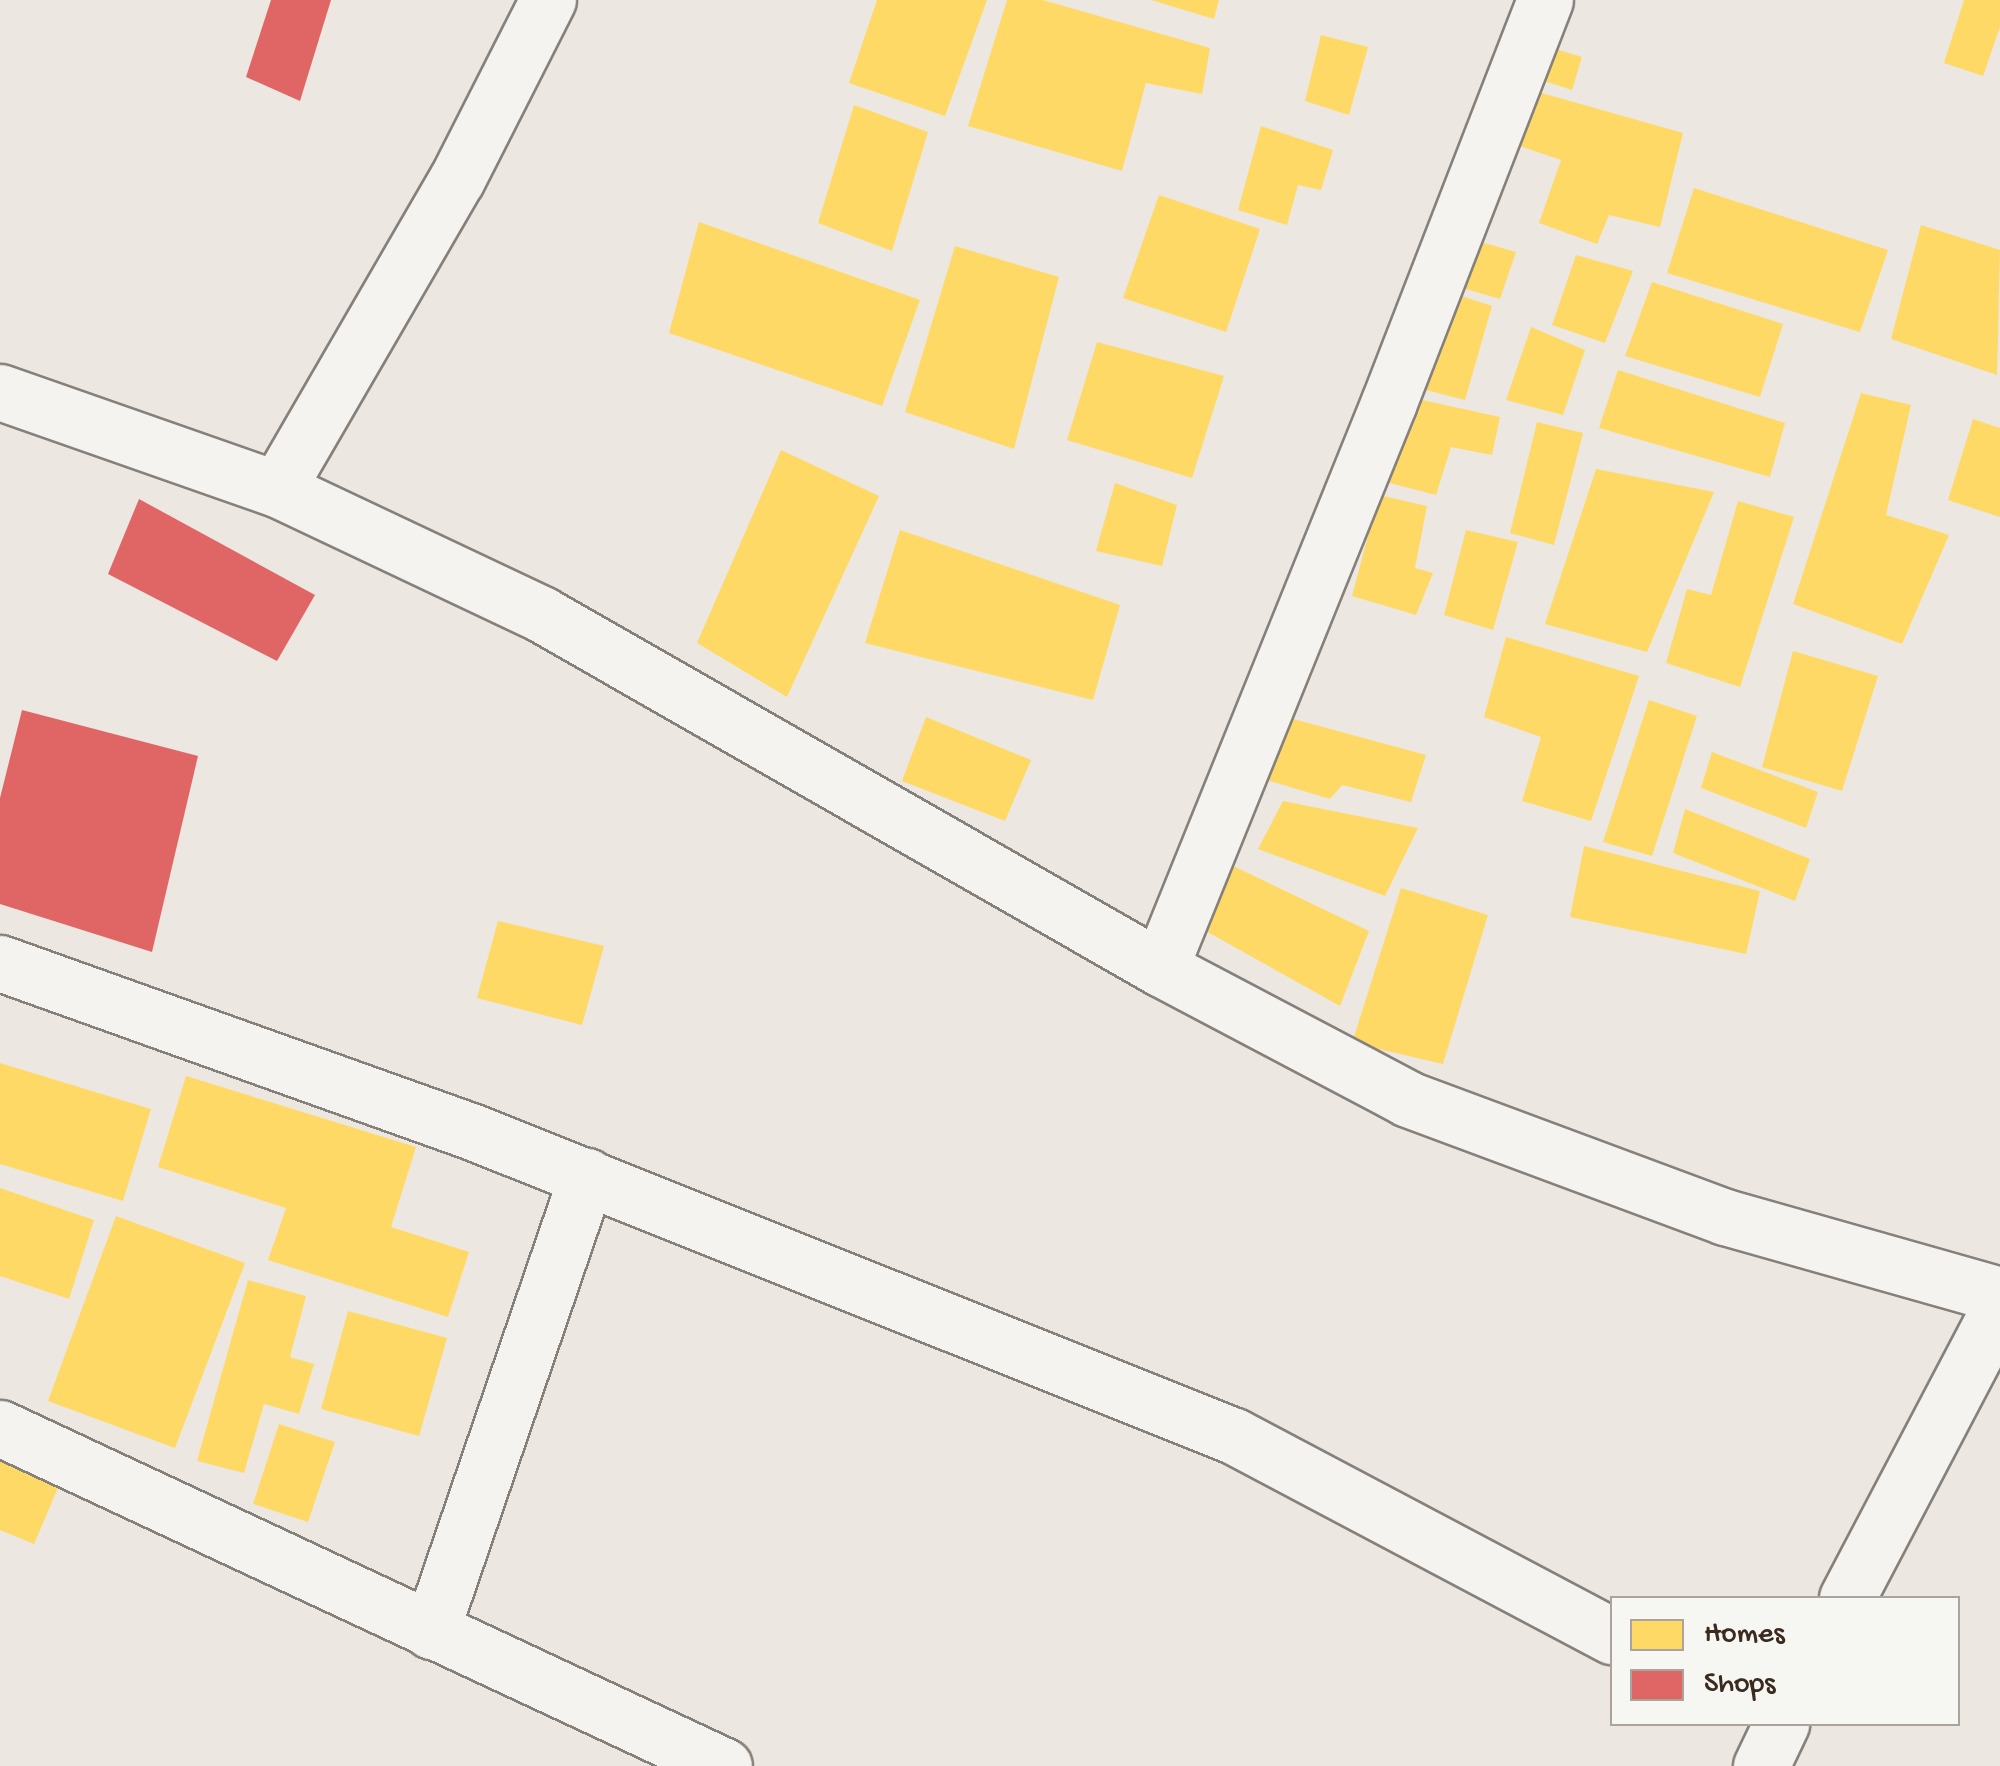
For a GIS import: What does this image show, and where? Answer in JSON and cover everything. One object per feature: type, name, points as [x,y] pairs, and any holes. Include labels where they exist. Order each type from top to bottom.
[{"type":"street","points":[[277,490],[458,179],[548,0]]},
{"type":"street","points":[[1160,968],[1389,402],[1544,0]]},
{"type":"street","points":[[0,392],[277,490],[543,615],[1160,968],[1408,1100],[1725,1217],[2000,1295]]},
{"type":"street","points":[[0,964],[586,1176],[1234,1436],[1610,1635]]},
{"type":"street","points":[[431,1631],[586,1176]]},
{"type":"street","points":[[1848,1596],[2000,1306]]},
{"type":"street","points":[[0,1428],[724,1766]]},
{"type":"building: Homes","points":[[877,0],[987,0],[945,116],[849,83]]},
{"type":"building: Homes","points":[[1007,0],[1043,0],[1210,48],[1202,94],[1146,83],[1122,171],[968,126]]},
{"type":"building: Homes","points":[[1151,0],[1219,0],[1214,19]]},
{"type":"building: Homes","points":[[1964,0],[2000,0],[2000,27],[1983,76],[1944,63]]},
{"type":"building: Homes","points":[[1321,35],[1368,47],[1349,115],[1305,101]]},
{"type":"building: Homes","points":[[1546,46],[1582,57],[1572,90],[1538,79]]},
{"type":"building: Homes","points":[[1531,90],[1683,133],[1660,227],[1609,215],[1597,244],[1539,223],[1561,160],[1514,144]]},
{"type":"building: Homes","points":[[854,105],[928,132],[892,251],[818,223]]},
{"type":"building: Homes","points":[[1261,126],[1333,150],[1321,190],[1298,185],[1287,225],[1238,210]]},
{"type":"building: Homes","points":[[1694,188],[1888,250],[1860,332],[1667,273]]},
{"type":"building: Homes","points":[[1159,195],[1260,229],[1226,332],[1123,298]]},
{"type":"building: Homes","points":[[699,222],[920,300],[882,406],[669,333]]},
{"type":"building: Homes","points":[[1921,225],[2000,250],[1997,375],[1891,339]]},
{"type":"building: Homes","points":[[1467,238],[1516,252],[1500,299],[1452,285]]},
{"type":"building: Homes","points":[[955,246],[1059,277],[1014,449],[905,412]]},
{"type":"building: Homes","points":[[1576,255],[1633,271],[1605,343],[1552,325]]},
{"type":"building: Homes","points":[[1652,282],[1783,324],[1760,397],[1625,356]]},
{"type":"building: Homes","points":[[1452,293],[1492,306],[1465,400],[1422,389]]},
{"type":"building: Homes","points":[[1531,327],[1585,350],[1563,415],[1506,400]]},
{"type":"building: Homes","points":[[1097,342],[1224,376],[1192,478],[1067,440]]},
{"type":"building: Homes","points":[[1618,370],[1785,423],[1770,477],[1599,428]]},
{"type":"building: Homes","points":[[1861,393],[1911,405],[1886,515],[1949,535],[1902,644],[1793,604]]},
{"type":"building: Homes","points":[[1413,398],[1500,417],[1492,455],[1451,447],[1436,495],[1386,482]]},
{"type":"building: Homes","points":[[1973,419],[2000,428],[2000,517],[1948,500]]},
{"type":"building: Homes","points":[[1537,422],[1583,433],[1554,545],[1510,533]]},
{"type":"building: Homes","points":[[781,450],[879,496],[787,697],[697,643]]},
{"type":"building: Homes","points":[[1596,469],[1714,492],[1647,652],[1545,624]]},
{"type":"building: Homes","points":[[1115,483],[1177,505],[1162,566],[1096,551]]},
{"type":"building: Homes","points":[[1379,495],[1427,506],[1415,568],[1433,573],[1416,615],[1352,596]]},
{"type":"building: Homes","points":[[1738,501],[1794,517],[1740,687],[1666,663],[1687,589],[1711,595]]},
{"type":"building: Homes","points":[[900,530],[1120,605],[1093,700],[865,643]]},
{"type":"building: Homes","points":[[1466,530],[1518,542],[1493,630],[1444,615]]},
{"type":"building: Homes","points":[[1506,637],[1639,676],[1591,821],[1522,801],[1541,737],[1484,717]]},
{"type":"building: Homes","points":[[1793,651],[1878,676],[1842,791],[1762,767]]},
{"type":"building: Homes","points":[[1649,700],[1697,716],[1652,856],[1603,842]]},
{"type":"building: Homes","points":[[1275,714],[1426,755],[1411,802],[1342,785],[1330,799],[1253,776]]},
{"type":"building: Homes","points":[[926,717],[1031,760],[1005,821],[902,781]]},
{"type":"building: Homes","points":[[1712,752],[1818,792],[1806,828],[1701,788]]},
{"type":"building: Homes","points":[[1283,801],[1418,828],[1385,896],[1258,849]]},
{"type":"building: Homes","points":[[1685,809],[1810,859],[1795,901],[1673,853]]},
{"type":"building: Homes","points":[[1584,846],[1760,891],[1746,954],[1570,917]]},
{"type":"building: Homes","points":[[1231,865],[1369,931],[1340,1006],[1204,930]]},
{"type":"building: Homes","points":[[1401,888],[1488,915],[1443,1064],[1352,1043]]},
{"type":"building: Homes","points":[[498,921],[604,946],[582,1025],[477,998]]},
{"type":"building: Homes","points":[[0,1063],[151,1109],[123,1201],[0,1164]]},
{"type":"building: Homes","points":[[186,1076],[416,1147],[391,1227],[469,1252],[448,1317],[268,1260],[286,1208],[158,1167]]},
{"type":"building: Homes","points":[[0,1188],[94,1220],[69,1299],[0,1276]]},
{"type":"building: Homes","points":[[116,1216],[245,1263],[175,1448],[48,1401]]},
{"type":"building: Homes","points":[[248,1280],[306,1296],[290,1357],[314,1364],[299,1414],[264,1404],[244,1473],[197,1461]]},
{"type":"building: Homes","points":[[348,1311],[447,1338],[419,1436],[321,1409]]},
{"type":"building: Homes","points":[[279,1424],[335,1442],[308,1522],[253,1504]]},
{"type":"building: Homes","points":[[0,1457],[60,1483],[34,1544],[0,1530]]},
{"type":"building: Shops","points":[[271,0],[331,0],[300,101],[246,77]]},
{"type":"building: Shops","points":[[139,499],[315,595],[277,661],[108,574]]},
{"type":"building: Shops","points":[[22,710],[198,756],[152,952],[0,904],[0,798]]}]
